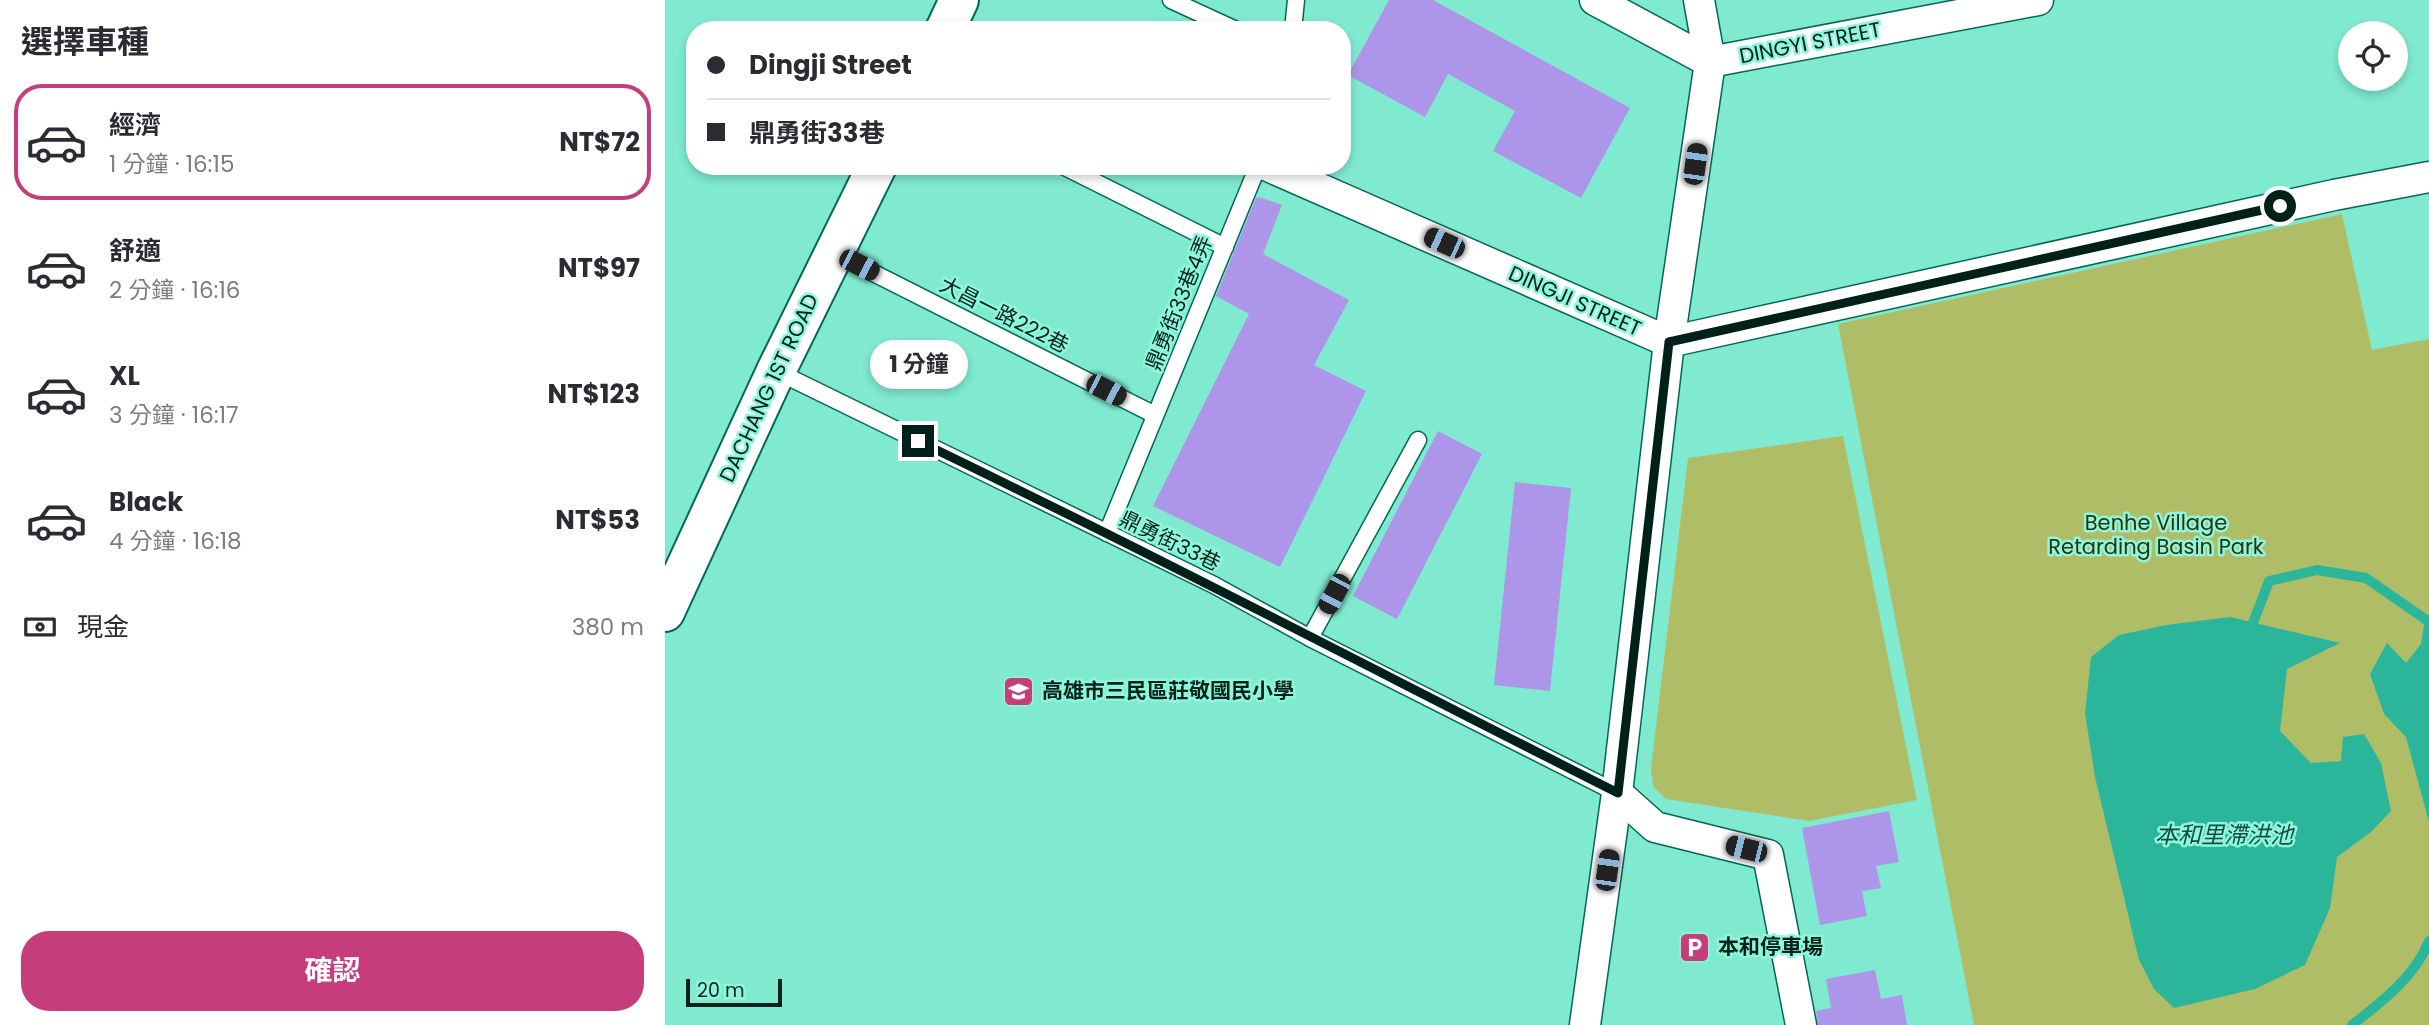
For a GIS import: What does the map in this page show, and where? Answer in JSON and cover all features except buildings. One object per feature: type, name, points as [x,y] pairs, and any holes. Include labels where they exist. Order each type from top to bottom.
[{"type":"street","points":[[949,21],[959,0]]},
{"type":"street","name":"DINGYI STREET","points":[[1595,0],[1710,62],[2038,0]]},
{"type":"street","points":[[1585,1025],[1618,793],[1669,342],[1710,62],[1699,0]]},
{"type":"street","name":"DACHANG 1ST ROAD","points":[[665,612],[776,372],[873,175]]},
{"type":"street","name":"DINGJI STREET","points":[[1289,175],[1669,342]]},
{"type":"street","points":[[1669,342],[2334,195],[2429,177]]},
{"type":"street","points":[[1618,793],[1655,827],[1768,855],[1801,1025]]},
{"type":"lane","points":[[1171,0],[1216,21]]},
{"type":"lane","points":[[1294,21],[1296,0]]},
{"type":"lane","points":[[1081,175],[1225,247]]},
{"type":"lane","name":"鼎勇街33巷4弄","points":[[1107,533],[1254,175]]},
{"type":"lane","name":"大昌一路222巷","points":[[834,253],[1155,415]]},
{"type":"lane","name":"鼎勇街33巷","points":[[776,372],[1214,585],[1310,638],[1618,793]]},
{"type":"lane","points":[[1310,638],[1418,440]]},
{"type":"green space","name":"Benhe Village Retarding Basin Park","points":[[2342,214],[2372,350],[2429,339],[2429,1025],[1974,1025],[1838,324]]},
{"type":"green space","points":[[1843,436],[1917,800],[1809,821],[1666,799],[1653,786],[1651,769],[1688,458]]},
{"type":"water","name":"本和里滯洪池","points":[[2230,617],[2340,643],[2287,669],[2280,731],[2311,763],[2341,761],[2343,737],[2364,734],[2381,763],[2391,811],[2371,832],[2337,857],[2330,908],[2305,965],[2255,989],[2174,1008],[2154,989],[2139,960],[2095,777],[2085,713],[2091,657],[2119,635],[2166,625]]},
{"type":"water","points":[[2425,619],[2429,622],[2429,822],[2406,737],[2384,714],[2370,674],[2387,643],[2406,663],[2421,644]]},
{"type":"waterway","points":[[2253,623],[2269,581],[2317,570],[2366,578],[2425,619]]},
{"type":"waterway","points":[[2352,1025],[2406,977],[2429,941]]},
{"type":"place","name":"高雄市三民區莊敬國民小學","points":[[1019,691]]},
{"type":"place","name":"本和停車場","points":[[1695,947]]},
{"type":"route","points":[[918,441],[1214,585],[1310,638],[1618,793],[1669,342],[2280,206]]}]
